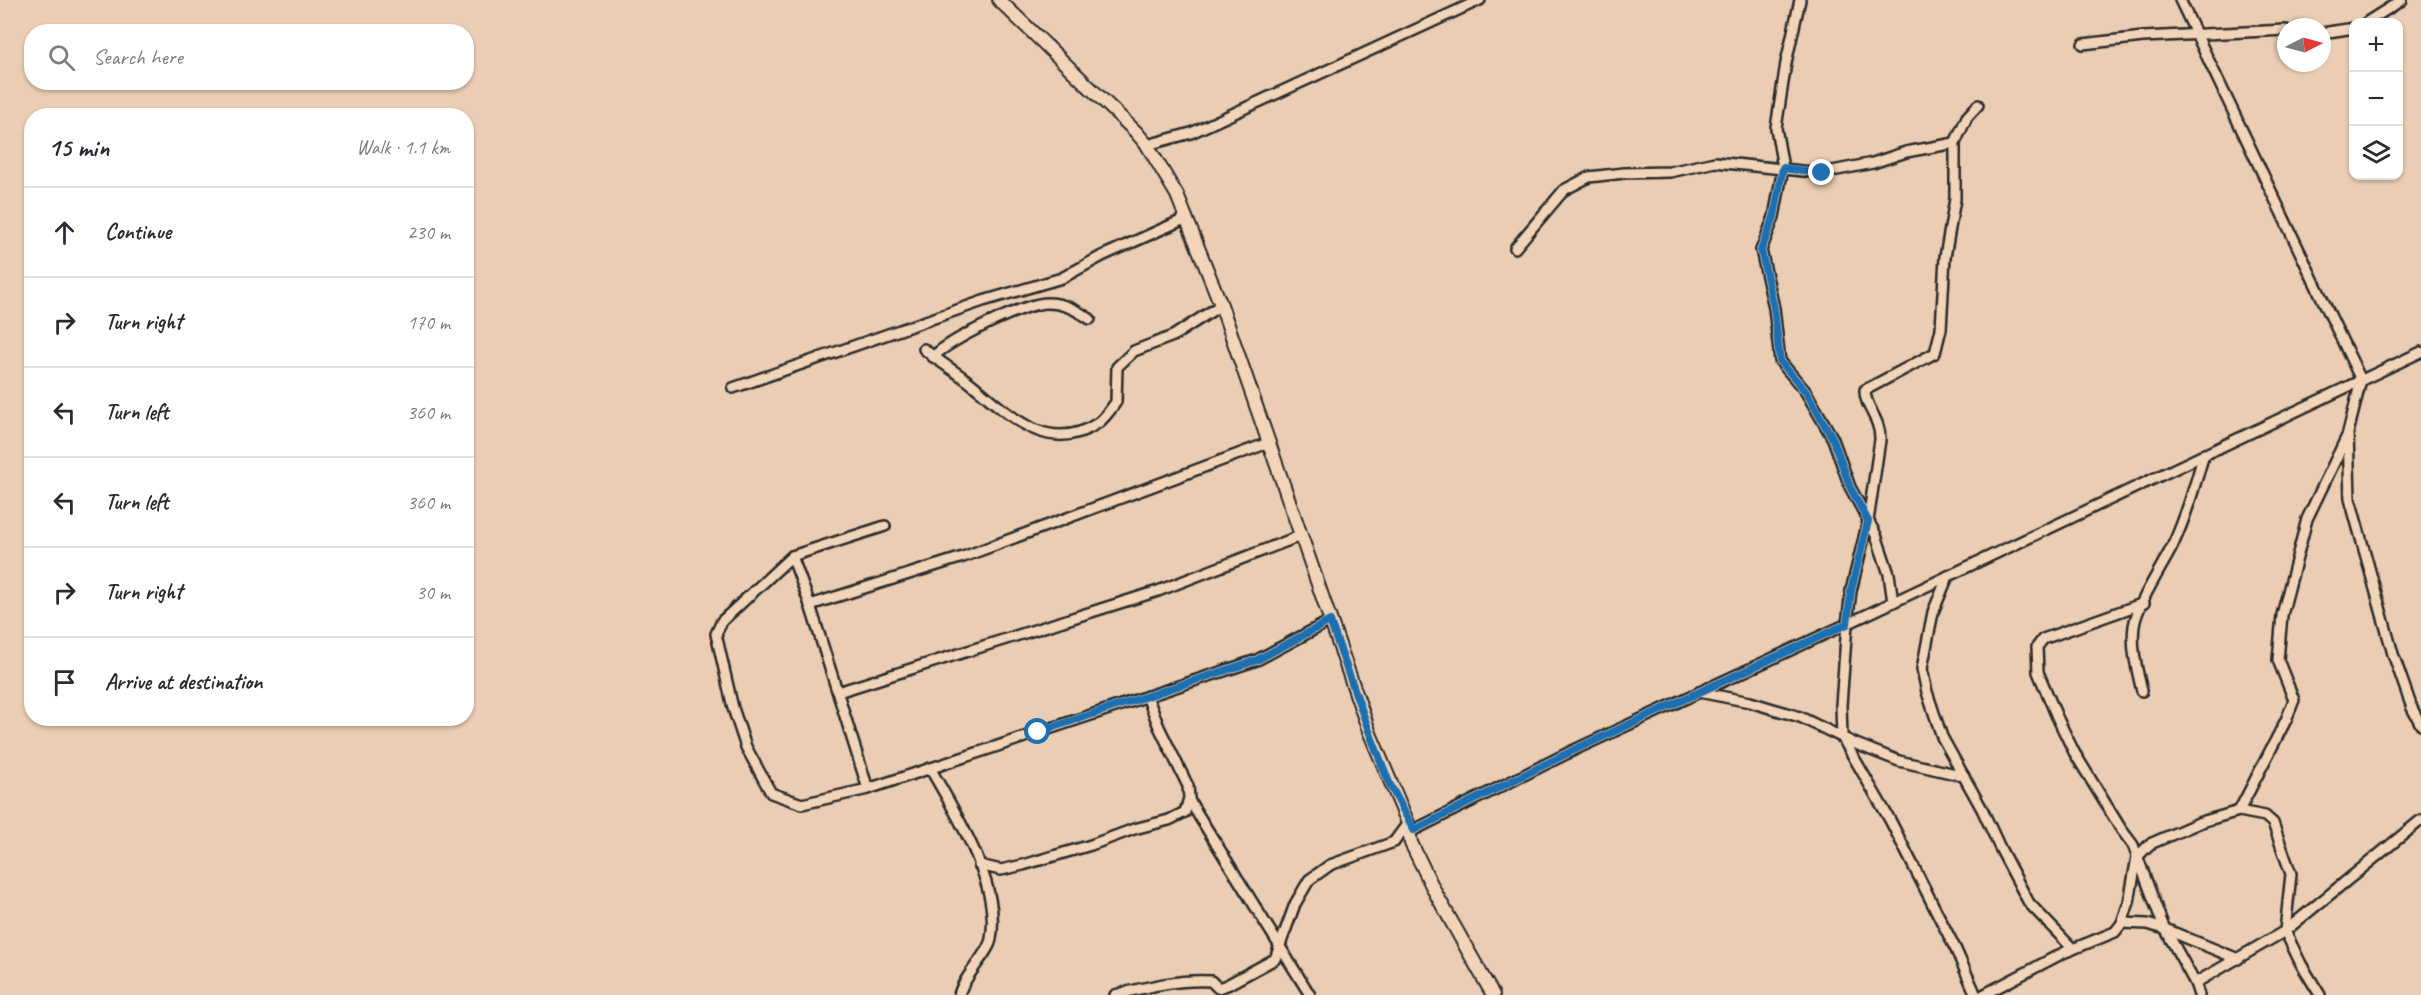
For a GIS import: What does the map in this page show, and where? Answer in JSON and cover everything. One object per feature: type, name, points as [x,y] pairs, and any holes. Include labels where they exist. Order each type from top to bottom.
[{"type":"main road","points":[[999,0],[1088,84],[1147,145],[1177,195],[1221,305],[1369,731],[1408,823],[1411,843],[1493,995]]},
{"type":"street","points":[[1800,0],[1786,63],[1776,128],[1783,168],[1774,217],[1761,250],[1774,308],[1780,361],[1806,392],[1833,439],[1850,487],[1876,535],[1889,574],[1893,602]]},
{"type":"street","points":[[2180,0],[2361,380],[2348,433],[2307,519],[2282,615],[2278,660],[2294,700],[2282,729],[2239,811]]},
{"type":"street","points":[[2373,18],[2402,0]]},
{"type":"street","points":[[1147,145],[1191,133],[1475,1]]},
{"type":"street","points":[[2331,32],[2349,29]]},
{"type":"street","points":[[2083,44],[2143,37],[2277,31]]},
{"type":"street","points":[[1976,995],[1956,950],[1890,820],[1842,736],[1841,705],[1851,591],[1868,521],[1880,429],[1865,396],[1865,390],[1935,353],[1941,329],[1945,257],[1955,199],[1955,143],[1967,117],[1978,105]]},
{"type":"street","points":[[1515,248],[1564,190],[1589,177],[1670,172],[1714,162],[1822,173],[1873,163],[1906,152],[1955,143]]},
{"type":"street","points":[[733,388],[982,301],[1062,278],[1102,256],[1187,218]]},
{"type":"street","points":[[933,357],[941,348],[963,336],[1021,310],[1045,303],[1070,306],[1090,319]]},
{"type":"street","points":[[924,349],[970,382],[1020,423],[1048,435],[1070,436],[1099,422],[1116,402],[1117,367],[1134,351],[1173,336],[1221,305]]},
{"type":"street","points":[[1115,995],[1156,985],[1193,980],[1211,981],[1218,988],[1227,985],[1275,959],[1295,904],[1308,880],[1330,865],[1394,842],[1408,823],[1414,830],[1574,750],[1847,624],[2421,352]]},
{"type":"street","points":[[2348,433],[2350,499],[2393,654],[2412,708],[2421,724]]},
{"type":"street","points":[[810,605],[963,557],[1268,443]]},
{"type":"street","points":[[2142,691],[2135,664],[2134,625],[2189,506],[2204,454]]},
{"type":"street","points":[[885,526],[792,556],[722,621],[716,634],[746,747],[771,793],[802,804],[868,789],[1257,660],[1330,621]]},
{"type":"street","points":[[838,693],[1158,591],[1300,536]]},
{"type":"street","points":[[792,556],[810,605],[868,789]]},
{"type":"street","points":[[1948,576],[1934,612],[1922,669],[1927,693],[1942,737],[2029,903],[2073,949]]},
{"type":"street","points":[[2144,603],[2043,639],[2037,647],[2038,672],[2057,717],[2090,779],[2133,845],[2165,929],[2199,995]]},
{"type":"street","points":[[1699,692],[1749,702],[1800,717],[1899,760],[1964,776]]},
{"type":"street","points":[[979,866],[1001,870],[1091,845],[1134,829],[1169,820],[1185,812],[1189,800],[1188,786],[1159,727],[1147,696]]},
{"type":"street","points":[[930,768],[967,832],[992,904],[991,941],[959,995]]},
{"type":"street","points":[[1189,800],[1310,995]]},
{"type":"street","points":[[1983,995],[2073,949],[2115,932],[2122,923],[2129,902],[2137,857],[2150,844],[2201,822],[2239,811],[2265,816],[2273,823],[2291,874],[2285,931],[2320,995]]},
{"type":"street","points":[[2195,984],[2285,931],[2421,820]]},
{"type":"street","points":[[2122,923],[2147,924],[2165,929],[2238,959]]},
{"type":"route","points":[[1038,732],[1257,660],[1330,621],[1390,785],[1408,823],[1414,830],[1574,750],[1847,624],[1851,591],[1868,521],[1850,487],[1833,439],[1806,392],[1780,361],[1774,308],[1761,250],[1774,217],[1783,168],[1822,173]]}]
